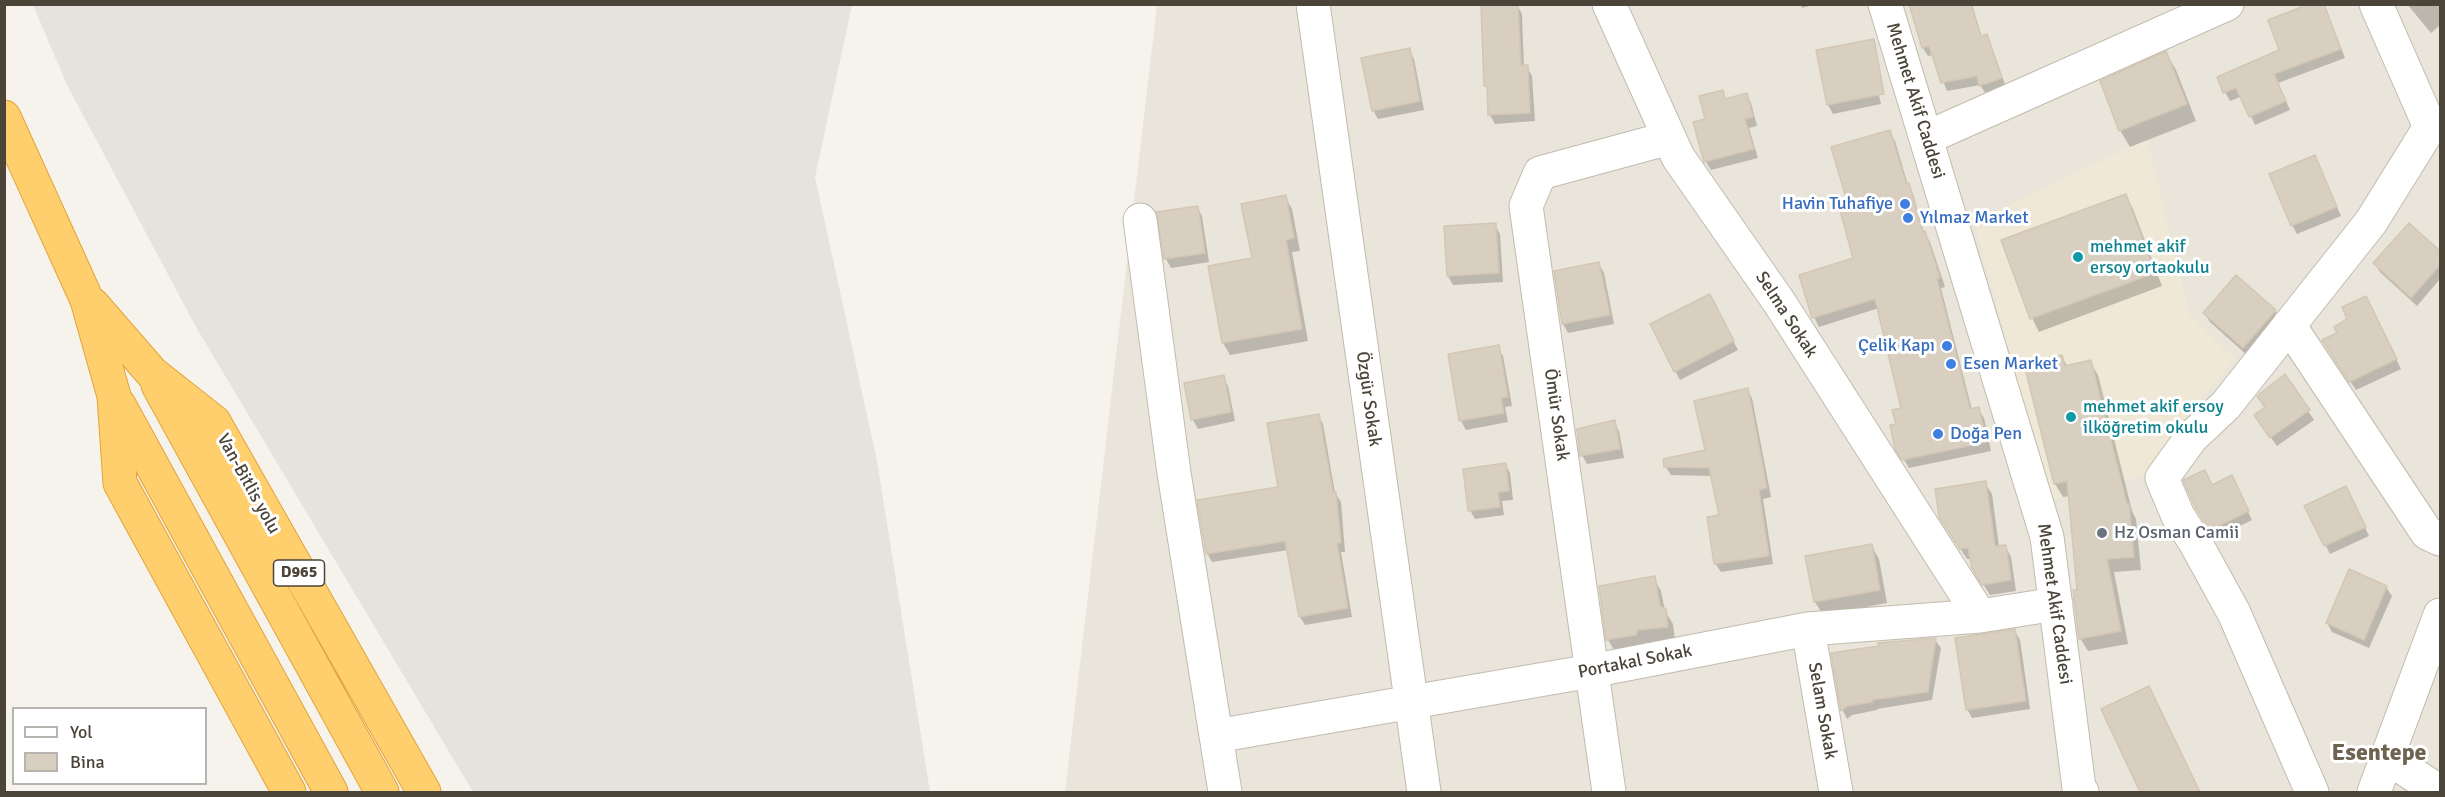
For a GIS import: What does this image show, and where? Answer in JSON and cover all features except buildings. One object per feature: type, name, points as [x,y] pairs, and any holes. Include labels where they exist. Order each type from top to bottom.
[{"type":"highway","name":"Van-Bitlis yolu","points":[[4,117],[87,300],[114,396],[120,483],[288,792]]},
{"type":"highway","name":"Van-Bitlis yolu","points":[[87,300],[152,373],[214,422],[424,792]]},
{"type":"highway","points":[[152,373],[382,792]]},
{"type":"highway","points":[[114,396],[330,792]]},
{"type":"street","name":"Özgür Sokak","points":[[1313,4],[1424,792]]},
{"type":"street","name":"Selma Sokak","points":[[1609,4],[1678,157],[1779,302],[1980,616]]},
{"type":"street","name":"Mehmet Akif Caddesi","points":[[1885,4],[2047,537],[2079,788],[2082,792]]},
{"type":"street","points":[[1926,138],[2227,4]]},
{"type":"street","points":[[2312,792],[2234,613],[2178,516],[2162,478],[2191,438],[2226,405],[2435,138],[2376,4]]},
{"type":"street","name":"Ömür Sokak","points":[[1609,792],[1526,206],[1540,173],[1670,138]]},
{"type":"street","points":[[1140,220],[1174,473],[1225,792]]},
{"type":"street","points":[[2289,325],[2427,533],[2440,539]]},
{"type":"street","name":"Portakal Sokak","points":[[1216,736],[1592,671],[1808,629],[1980,616],[2056,603]]},
{"type":"street","points":[[2374,792],[2440,615]]},
{"type":"street","name":"Selam Sokak","points":[[1808,629],[1836,792]]},
{"type":"street","points":[[2059,792],[2071,721]]},
{"type":"street","points":[[2388,758],[2440,792]]},
{"type":"shaded area","points":[[33,5],[852,5],[815,177],[877,461],[930,792],[473,792],[196,327],[67,85]]},
{"type":"shaded area","points":[[1157,5],[2440,5],[2440,792],[1065,792]]},
{"type":"shaded area","points":[[2147,139],[2190,315],[2235,359],[2189,413],[2144,476],[2050,500],[1974,222]]},
{"type":"place","name":"Havin Tuhafiye","points":[[1905,204]]},
{"type":"place","name":"Yılmaz Market","points":[[1908,218]]},
{"type":"place","name":"mehmet akif ersoy ortaokulu","points":[[2078,257]]},
{"type":"place","name":"Çelik Kapı","points":[[1947,346]]},
{"type":"place","name":"Esen Market","points":[[1951,364]]},
{"type":"place","name":"mehmet akif ersoy ilköğretim okulu","points":[[2071,417]]},
{"type":"place","name":"Doğa Pen","points":[[1938,434]]},
{"type":"place","name":"Hz Osman Camii","points":[[2102,533]]},
{"type":"district","name":"Esentepe","points":[[2379,754]]}]
